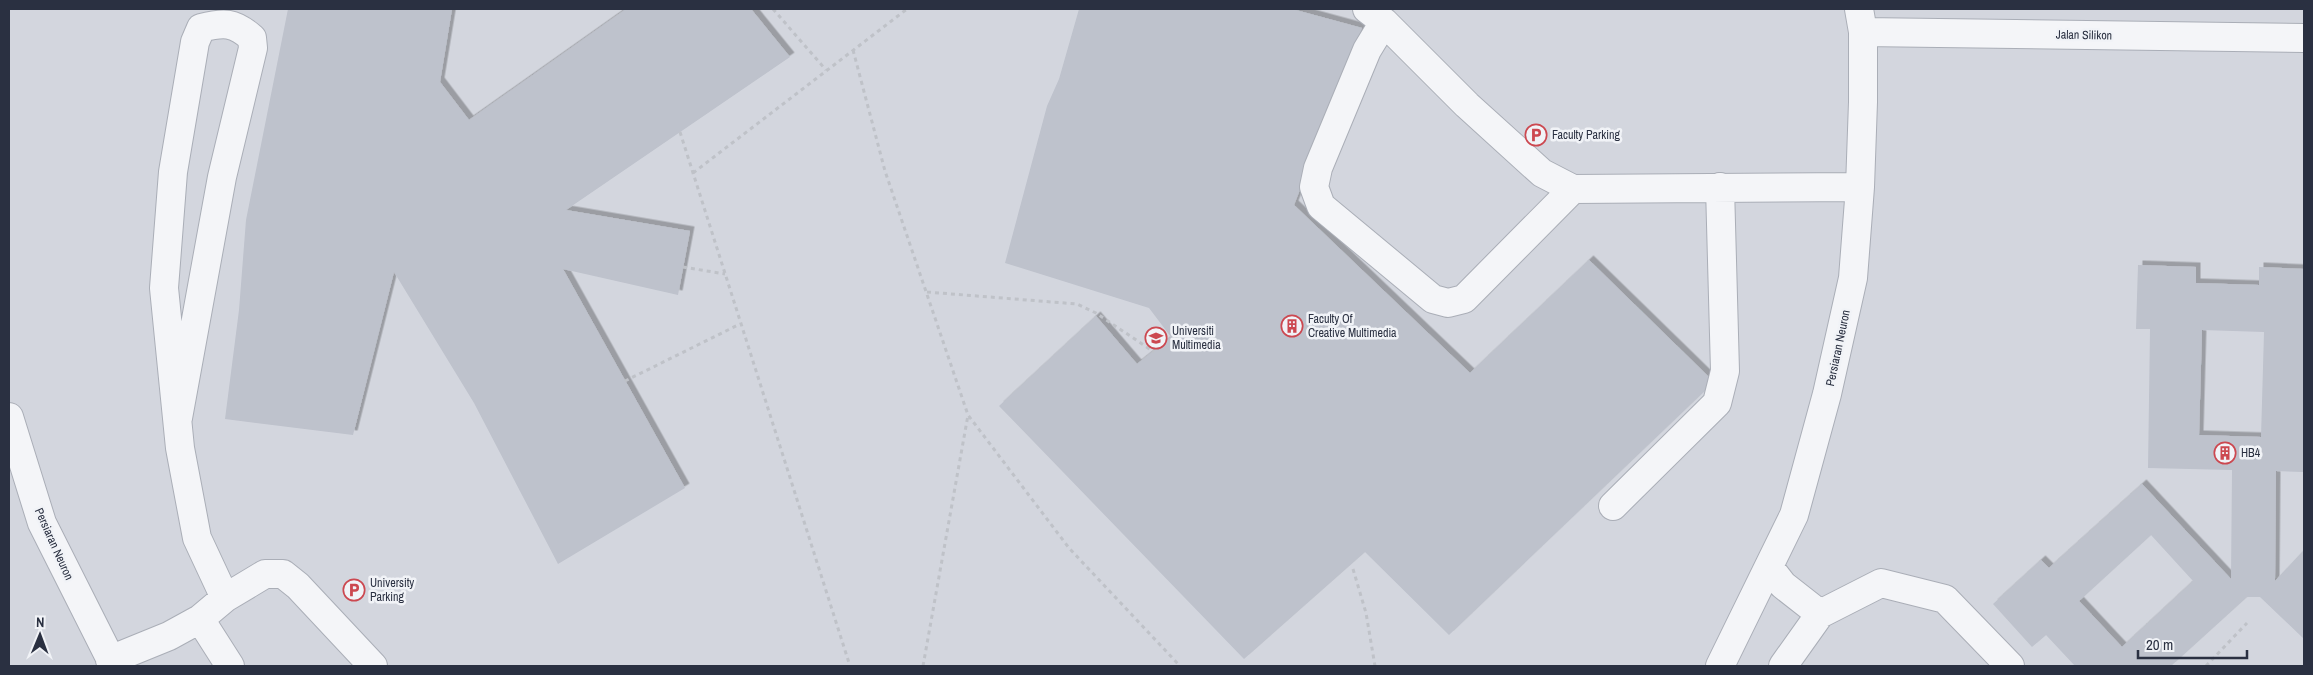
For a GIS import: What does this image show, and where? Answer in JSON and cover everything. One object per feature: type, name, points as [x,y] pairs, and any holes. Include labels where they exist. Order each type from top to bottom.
[{"type":"street","points":[[1375,15],[1367,50],[1318,168],[1314,187],[1321,206],[1433,299],[1448,303],[1464,300],[1573,189]]},
{"type":"street","points":[[1375,15],[1542,173],[1573,189],[1860,187]]},
{"type":"street","name":"Jalan Silikon","points":[[1861,20],[2304,38]]},
{"type":"street","name":"Persiaran Neuron","points":[[1720,666],[1794,515],[1827,394],[1853,278],[1860,187],[1861,20]]},
{"type":"street","points":[[178,418],[222,177],[253,48],[252,38],[239,27],[217,24],[202,28],[195,42],[173,172],[164,288],[180,448],[197,538],[225,598]]},
{"type":"street","points":[[1613,506],[1717,403],[1725,370],[1720,187]]},
{"type":"street","name":"Persiaran Neuron","points":[[9,417],[42,523],[112,663]]},
{"type":"street","points":[[1769,567],[1783,585],[1820,614]]},
{"type":"street","points":[[112,663],[200,619],[225,598],[265,574],[283,574],[298,586],[373,666]]},
{"type":"street","points":[[1783,666],[1820,614],[1881,583],[1945,599],[2010,666]]},
{"type":"street","points":[[200,619],[230,666]]},
{"type":"path","points":[[773,9],[826,70]]},
{"type":"path","points":[[693,174],[907,9]]},
{"type":"path","points":[[853,50],[885,171],[968,415],[1069,548],[1180,666]]},
{"type":"path","points":[[680,132],[850,666]]},
{"type":"path","points":[[683,267],[725,274]]},
{"type":"path","points":[[927,292],[1077,304],[1096,313],[1154,352]]},
{"type":"path","points":[[625,381],[740,324]]},
{"type":"path","points":[[923,666],[968,415]]},
{"type":"path","points":[[1353,569],[1366,613],[1374,666]]},
{"type":"path","points":[[2206,666],[2247,623]]},
{"type":"shaded area","name":"Universiti Multimedia","points":[[9,9],[2304,9],[2304,666],[9,666]]},
{"type":"building","points":[[288,9],[452,9],[440,82],[469,120],[626,9],[751,9],[790,57],[566,210],[690,231],[678,295],[563,269],[685,488],[558,564],[474,403],[394,272],[353,435],[225,419],[239,310],[246,220]]},
{"type":"building","name":"Faculty Of Creative Multimedia","points":[[1079,9],[1292,9],[1362,28],[1294,205],[1470,373],[1589,260],[1714,382],[1449,635],[1365,552],[1244,659],[999,406],[1096,316],[1137,364],[1171,337],[1149,308],[1005,263],[1047,106],[1059,79]]},
{"type":"building","name":"HB4","points":[[2138,265],[2196,267],[2196,283],[2259,285],[2259,267],[2304,269],[2303,472],[2276,471],[2275,581],[2304,550],[2304,639],[2260,597],[2247,597],[2171,666],[2075,666],[2046,635],[2032,647],[1993,604],[2041,560],[2049,568],[2142,484],[2231,579],[2232,470],[2148,468],[2150,329],[2136,329]],"holes":[[[2202,330],[2264,332],[2261,437],[2199,435]],[[2151,535],[2193,581],[2122,647],[2079,601]]]},
{"type":"place","name":"Faculty Parking","points":[[1536,135]]},
{"type":"place","name":"Faculty Of Creative Multimedia","points":[[1292,326]]},
{"type":"place","name":"Universiti Multimedia","points":[[1156,338]]},
{"type":"place","name":"HB4","points":[[2225,453]]},
{"type":"place","name":"University Parking","points":[[354,590]]}]
